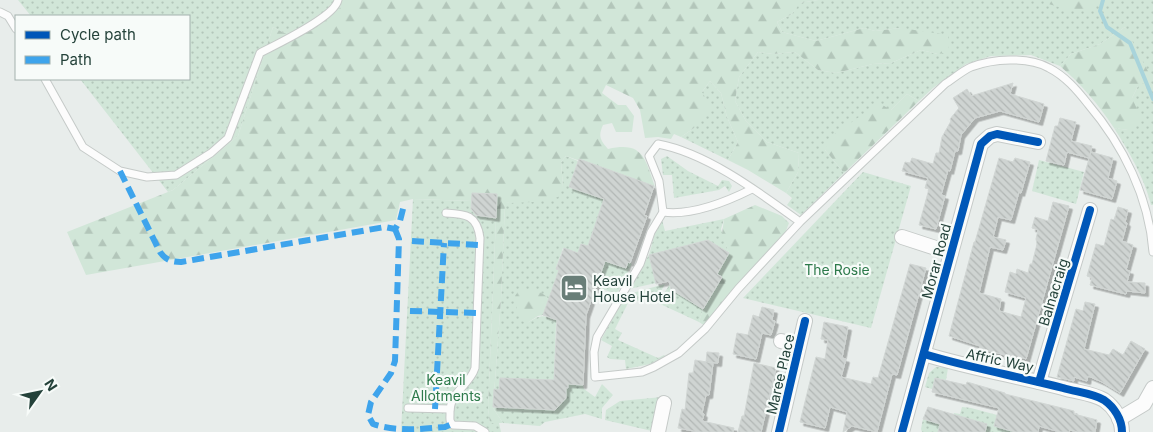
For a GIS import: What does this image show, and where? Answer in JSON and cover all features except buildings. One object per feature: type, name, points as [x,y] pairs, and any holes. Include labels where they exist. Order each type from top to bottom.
[{"type":"street","name":"Morar Road","points":[[902,432],[981,144],[990,136],[997,134],[1030,144]]},
{"type":"street","name":"Balnacraig","points":[[1039,382],[1090,210]]},
{"type":"street","points":[[902,237],[951,253]]},
{"type":"street","name":"Maree Place","points":[[779,432],[805,321]]},
{"type":"street","name":"Maree Place","points":[[781,341],[799,346]]},
{"type":"street","name":"Affric Way","points":[[924,354],[964,366],[1101,398],[1114,409],[1121,426]]},
{"type":"street","points":[[1121,426],[1144,404],[1153,388]]},
{"type":"street","points":[[658,432],[664,403]]},
{"type":"lane","points":[[46,80],[82,147],[120,170],[147,177],[176,175],[211,153],[228,138],[260,53],[322,19],[337,6],[338,0]]},
{"type":"lane","points":[[0,12],[8,16],[15,27]]},
{"type":"lane","points":[[800,222],[709,162],[673,147],[658,144],[649,156],[659,181],[663,212],[651,232],[640,264],[597,337],[594,352],[595,377],[642,372],[679,353],[705,329],[738,289],[800,222],[945,84],[970,68],[994,61],[1022,60],[1048,67],[1072,85],[1101,119],[1125,156],[1143,198],[1153,252]]},
{"type":"lane","points":[[663,212],[674,214],[722,204],[752,189]]},
{"type":"lane","points":[[446,213],[469,216],[478,226],[480,238],[474,368],[470,378],[451,400],[450,420],[452,424],[475,426],[485,432]]},
{"type":"lane","points":[[408,408],[450,409]]},
{"type":"green space","points":[[18,0],[341,0],[340,8],[312,32],[284,33],[273,27],[238,136],[173,190],[168,192],[81,80],[190,80],[190,15],[30,15]]},
{"type":"green space","points":[[341,0],[818,0],[800,3],[792,14],[777,22],[782,32],[816,41],[864,28],[875,31],[901,28],[948,35],[949,52],[938,54],[921,50],[891,63],[873,64],[836,73],[818,70],[795,52],[773,54],[758,52],[739,77],[735,101],[746,121],[767,142],[799,153],[798,172],[786,193],[728,160],[738,142],[727,117],[721,93],[710,81],[702,92],[711,107],[694,128],[681,137],[674,134],[671,139],[645,138],[640,110],[633,98],[606,85],[602,93],[618,105],[626,105],[634,116],[632,132],[616,132],[612,123],[603,125],[600,135],[602,140],[608,149],[629,147],[641,154],[655,187],[566,156],[561,162],[563,187],[558,197],[535,202],[505,203],[501,299],[493,408],[503,423],[490,423],[488,408],[497,194],[473,193],[472,201],[413,199],[400,202],[396,220],[86,275],[67,232],[173,190],[238,136],[273,27],[284,33],[312,31],[340,8]]},
{"type":"green space","points":[[818,0],[1153,0],[1153,205],[1151,205],[1136,165],[1114,128],[1128,130],[1132,98],[1138,86],[1125,27],[1100,44],[1071,54],[1060,66],[1031,55],[991,56],[966,64],[933,88],[919,101],[907,94],[891,110],[825,150],[844,173],[801,215],[787,205],[792,198],[786,193],[798,172],[799,153],[767,142],[746,121],[735,101],[739,77],[758,52],[773,54],[795,52],[818,70],[836,73],[873,64],[891,63],[921,50],[938,54],[901,28],[875,31],[864,28],[816,41],[782,32],[777,22],[792,14],[799,3]]},
{"type":"green space","points":[[1048,0],[1096,0],[1096,9],[1073,11],[1045,3]]},
{"type":"green space","points":[[1125,27],[1152,79],[1138,86],[1132,98],[1141,118],[1128,130],[1114,128],[1089,95],[1060,66],[1071,54],[1100,44]]},
{"type":"green space","points":[[710,81],[721,93],[727,117],[738,142],[728,160],[681,137],[694,128],[702,92]]},
{"type":"green space","points":[[907,94],[919,101],[844,173],[825,150],[829,138],[879,103],[891,110]]},
{"type":"green space","points":[[566,156],[578,161],[569,187],[604,199],[588,246],[581,244],[578,253],[563,248],[556,268],[559,270],[549,299],[527,323],[543,316],[559,321],[556,323],[554,380],[500,378],[499,390],[494,390],[501,299],[505,203],[516,202],[563,187],[561,162]]},
{"type":"green space","points":[[667,156],[688,171],[718,186],[722,180],[729,181],[732,186],[729,192],[725,186],[719,190],[674,198],[672,175],[663,175],[661,159]]},
{"type":"green space","points":[[1039,160],[1084,172],[1076,204],[1032,191]]},
{"type":"green space","name":"The Rosie","points":[[863,172],[911,186],[871,328],[743,298]]},
{"type":"green space","name":"Keavil Allotments","points":[[413,199],[472,201],[471,209],[476,216],[496,218],[488,408],[490,423],[499,423],[501,432],[401,432]]},
{"type":"green space","points":[[755,205],[782,216],[789,223],[785,233],[729,294],[705,326],[699,322],[703,309],[722,278],[717,274],[729,253],[722,234],[724,219]]},
{"type":"green space","points":[[724,219],[721,229],[729,253],[708,240],[649,255],[656,229],[662,220],[665,231]]},
{"type":"green space","points":[[649,255],[656,283],[629,289]]},
{"type":"green space","points":[[605,261],[625,268],[628,262],[632,264],[617,294],[596,287]]},
{"type":"green space","points":[[665,284],[654,304],[647,296],[638,301],[631,297],[615,329],[622,333],[618,340],[658,358],[665,356],[650,364],[626,369],[625,360],[607,357],[612,346],[601,340],[625,295]]},
{"type":"green space","points":[[670,284],[671,290],[703,309],[699,322],[658,303]]},
{"type":"green space","points":[[520,289],[536,291],[549,299],[543,315],[527,323],[522,321],[517,309],[515,296]]},
{"type":"green space","points":[[936,367],[948,368],[946,380],[935,378],[932,389],[925,387],[929,373]]},
{"type":"green space","points":[[568,384],[583,385],[584,389],[595,397],[602,384],[613,395],[602,408],[602,419],[585,414],[545,422],[540,426],[503,423],[493,407],[555,410],[566,398]]},
{"type":"green space","points":[[662,397],[656,432],[605,420],[606,410],[620,401]]},
{"type":"green space","points":[[962,407],[997,415],[995,426],[1001,428],[1015,422],[1013,432],[985,432],[985,430],[944,432],[952,421],[954,413],[960,414]]},
{"type":"green space","points":[[942,418],[938,432],[922,432],[923,419],[936,422]]},
{"type":"waterway","points":[[1103,0],[1100,11],[1107,27],[1130,43],[1153,99]]},
{"type":"marked path","points":[[120,171],[160,252],[167,259],[174,262],[385,227],[395,229],[400,221],[404,205]]},
{"type":"marked path","points":[[395,229],[399,239],[395,361],[391,373],[371,402],[368,415],[373,424],[391,428],[445,427],[452,424]]},
{"type":"marked path","points":[[412,241],[479,245]]},
{"type":"marked path","points":[[435,409],[444,243]]},
{"type":"marked path","points":[[410,311],[477,313]]},
{"type":"cycle path","points":[[902,432],[981,144],[990,136],[997,134],[1038,142]]},
{"type":"cycle path","points":[[1039,382],[1090,210]]},
{"type":"cycle path","points":[[779,432],[805,321]]},
{"type":"cycle path","points":[[924,354],[1089,394],[1108,403],[1121,422],[1122,432]]},
{"type":"place","name":"Keavil House Hotel","points":[[574,288]]}]
